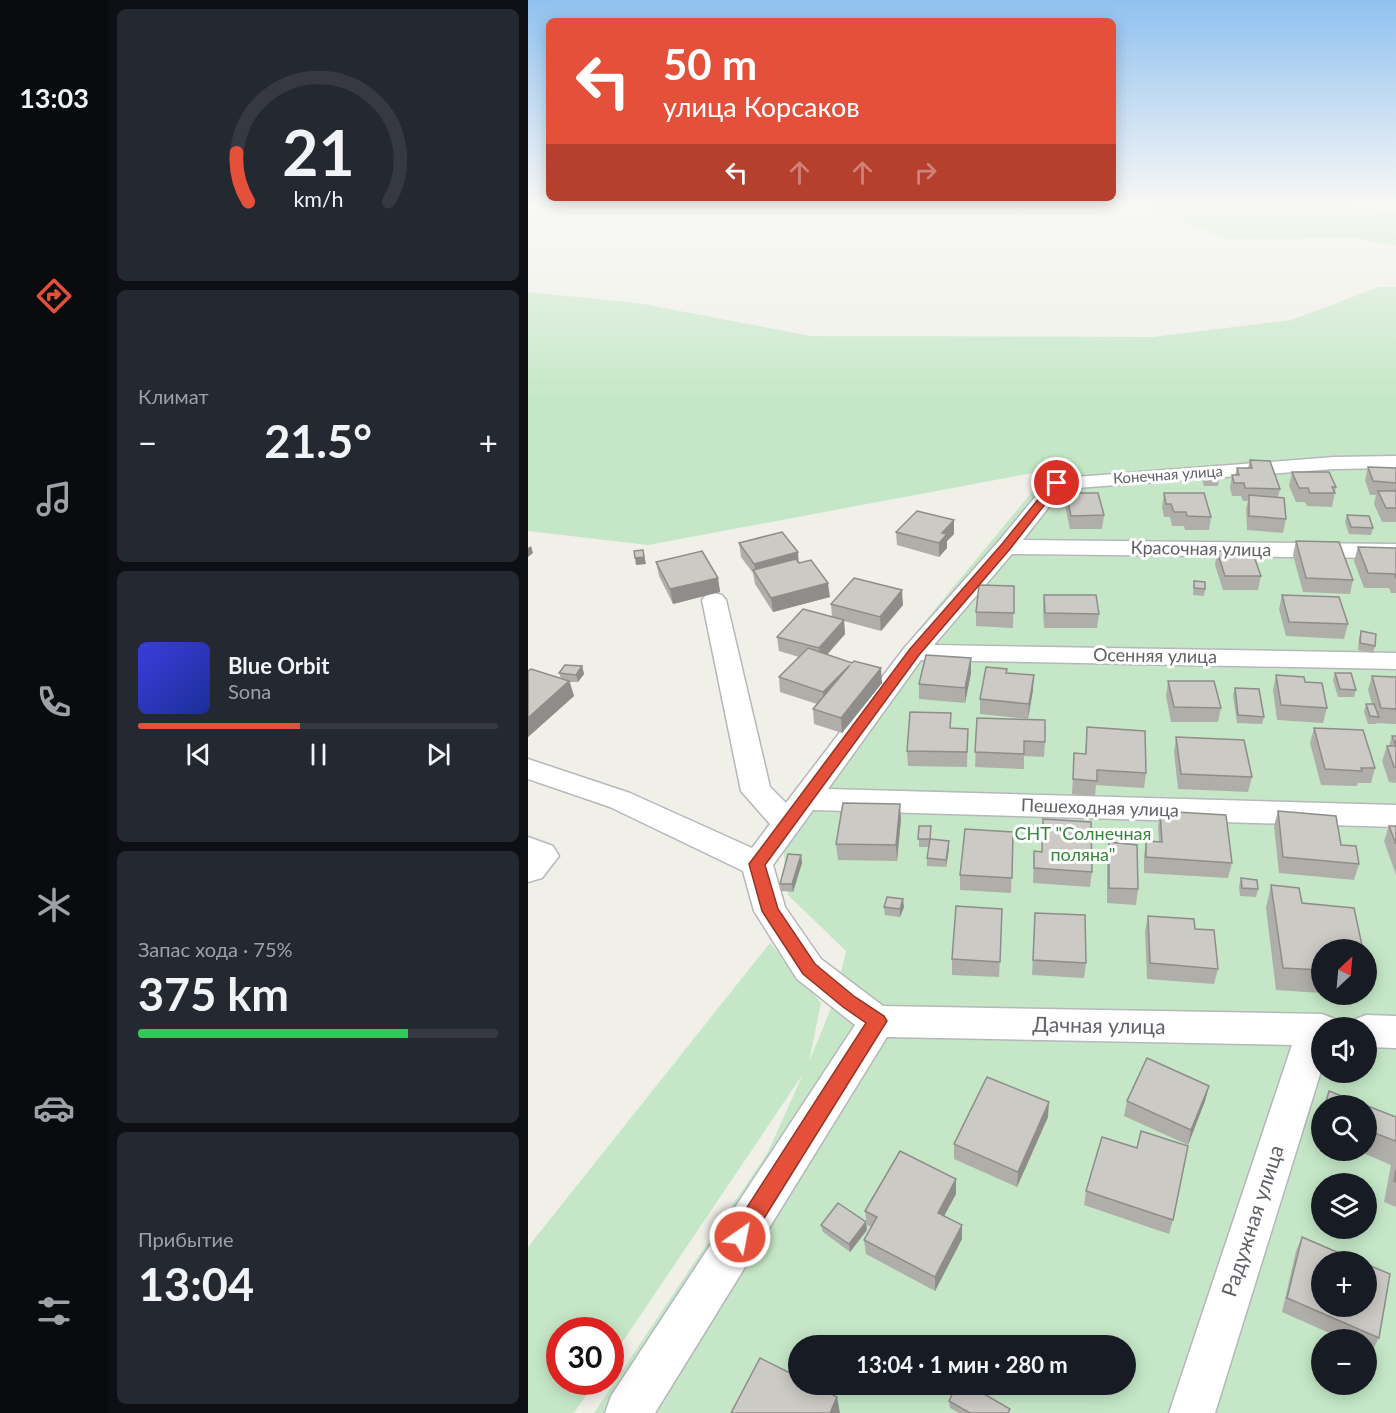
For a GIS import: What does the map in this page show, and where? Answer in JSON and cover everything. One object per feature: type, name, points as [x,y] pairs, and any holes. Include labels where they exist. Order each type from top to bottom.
[{"type":"street","name":"Конечная улица","points":[[757,864],[914,652],[1006,547],[1057,483],[1334,463],[1396,462]]},
{"type":"street","name":"Красочная улица","points":[[1006,547],[1396,551]]},
{"type":"street","points":[[714,600],[756,791],[787,823]]},
{"type":"street","name":"Осенняя улица","points":[[914,652],[1396,661]]},
{"type":"street","points":[[528,770],[620,800],[757,864],[770,911],[809,969],[849,1002],[878,1021],[628,1413]]},
{"type":"street","name":"Пешеходная улица","points":[[804,799],[1396,816]]},
{"type":"street","points":[[528,851],[540,856],[528,868]]},
{"type":"street","name":"Дачная улица","points":[[878,1021],[1311,1030]]},
{"type":"street","points":[[1377,1031],[1396,1032]]},
{"type":"street","name":"Радужная улица","points":[[1192,1413],[1311,1051]]},
{"type":"green space","name":"СНТ \"Солнечная поляна\"","points":[[1379,287],[1396,287],[1396,1413],[594,1413],[606,1395],[624,1395],[624,1368],[768,1152],[803,1074],[624,1340],[624,1317],[546,1317],[546,1395],[586,1395],[574,1413],[528,1413],[528,1247],[770,943],[821,1003],[809,1062],[834,1001],[846,951],[788,895],[780,815],[917,631],[1047,474],[1074,469],[1043,471],[648,545],[528,531],[528,292],[638,303],[811,336],[1153,337],[1291,320]]},
{"type":"building","points":[[1250,460],[1270,461],[1280,489],[1245,488],[1244,483],[1234,483],[1232,475],[1239,475],[1237,468],[1252,468]]},
{"type":"building","points":[[1368,467],[1396,468],[1396,483],[1373,481]]},
{"type":"building","points":[[1202,469],[1216,469],[1219,479],[1205,479]]},
{"type":"building","points":[[1292,472],[1329,472],[1336,487],[1332,487],[1335,493],[1310,493],[1308,488],[1299,488]]},
{"type":"building","points":[[1378,491],[1396,491],[1396,508],[1386,508]]},
{"type":"building","points":[[1066,493],[1098,493],[1104,515],[1071,516]]},
{"type":"building","points":[[1164,493],[1204,493],[1211,517],[1187,516],[1186,512],[1174,512],[1171,504],[1166,504]]},
{"type":"building","points":[[1249,495],[1284,498],[1286,519],[1249,516]]},
{"type":"building","points":[[917,511],[954,520],[942,533],[947,534],[939,543],[896,532]]},
{"type":"building","points":[[1347,515],[1369,516],[1373,528],[1351,527]]},
{"type":"building","points":[[782,532],[798,552],[754,564],[739,543]]},
{"type":"building","points":[[1296,541],[1339,542],[1353,580],[1306,578]]},
{"type":"building","points":[[1358,547],[1396,548],[1396,578],[1394,574],[1368,573]]},
{"type":"building","points":[[643,550],[644,557],[635,558],[634,551]]},
{"type":"building","points":[[702,551],[718,578],[670,589],[656,562]]},
{"type":"building","points":[[1217,551],[1252,551],[1261,576],[1225,576]]},
{"type":"building","points":[[796,559],[799,563],[811,560],[828,583],[771,598],[753,570]]},
{"type":"building","points":[[854,578],[902,590],[880,617],[831,604]]},
{"type":"building","points":[[1194,581],[1205,582],[1205,589],[1194,588]]},
{"type":"building","points":[[979,585],[1014,586],[1014,613],[976,612]]},
{"type":"building","points":[[1044,595],[1096,595],[1099,614],[1045,613]]},
{"type":"building","points":[[1282,595],[1339,597],[1348,624],[1289,622]]},
{"type":"building","points":[[803,609],[844,620],[819,648],[777,637]]},
{"type":"building","points":[[1361,631],[1376,634],[1375,646],[1360,643]]},
{"type":"building","points":[[808,648],[852,663],[854,661],[881,668],[841,718],[813,709],[850,665],[823,692],[779,677]]},
{"type":"building","points":[[926,655],[971,658],[965,688],[919,684]]},
{"type":"building","points":[[565,665],[582,666],[576,675],[559,673]]},
{"type":"building","points":[[986,667],[1007,669],[1006,673],[1034,675],[1029,704],[980,699]]},
{"type":"building","points":[[531,669],[569,681],[528,718],[528,671]]},
{"type":"building","points":[[1335,673],[1351,673],[1356,690],[1340,689]]},
{"type":"building","points":[[1276,675],[1304,677],[1305,682],[1322,683],[1327,708],[1281,705]]},
{"type":"building","points":[[1372,676],[1396,677],[1396,709],[1381,708]]},
{"type":"building","points":[[1168,681],[1214,681],[1221,708],[1174,707]]},
{"type":"building","points":[[1235,688],[1259,689],[1264,717],[1238,715]]},
{"type":"building","points":[[1366,704],[1374,704],[1379,717],[1370,716]]},
{"type":"building","points":[[910,712],[951,713],[950,728],[968,729],[967,752],[907,751]]},
{"type":"building","points":[[977,718],[1045,720],[1045,742],[1024,741],[1024,754],[975,752]]},
{"type":"building","points":[[1087,727],[1145,731],[1146,773],[1097,770],[1097,781],[1073,779],[1074,753],[1086,754]]},
{"type":"building","points":[[1314,728],[1363,730],[1375,768],[1361,768],[1362,771],[1325,769]]},
{"type":"building","points":[[1176,737],[1244,740],[1252,777],[1181,774]]},
{"type":"building","points":[[1387,746],[1396,746],[1396,767],[1394,767]]},
{"type":"building","points":[[843,803],[900,804],[896,845],[836,844]]},
{"type":"building","points":[[1160,811],[1226,815],[1232,863],[1146,857],[1146,841],[1162,842]]},
{"type":"building","points":[[1278,811],[1336,816],[1341,845],[1356,846],[1359,864],[1283,857]]},
{"type":"building","points":[[1043,819],[1091,822],[1092,872],[1034,868],[1034,851],[1042,852]]},
{"type":"building","points":[[919,826],[931,826],[930,839],[918,839]]},
{"type":"building","points":[[1389,826],[1396,826],[1396,844]]},
{"type":"building","points":[[965,829],[1013,832],[1012,878],[960,875]]},
{"type":"building","points":[[930,839],[949,841],[946,860],[927,858]]},
{"type":"building","points":[[1109,842],[1137,845],[1138,889],[1109,888]]},
{"type":"building","points":[[788,854],[801,855],[792,884],[780,884]]},
{"type":"building","points":[[1241,878],[1257,880],[1258,889],[1242,888]]},
{"type":"building","points":[[1271,885],[1299,888],[1302,903],[1354,908],[1361,939],[1311,939],[1311,969],[1283,968]]},
{"type":"building","points":[[887,897],[903,899],[900,909],[884,907]]},
{"type":"building","points":[[956,906],[1002,909],[1000,962],[952,959]]},
{"type":"building","points":[[1035,913],[1085,915],[1086,963],[1033,960]]},
{"type":"building","points":[[1148,916],[1194,919],[1195,929],[1214,930],[1218,969],[1150,963]]},
{"type":"building","points":[[1147,1058],[1209,1086],[1191,1130],[1127,1101]]},
{"type":"building","points":[[987,1077],[1049,1102],[1018,1172],[954,1144]]},
{"type":"building","points":[[1329,1091],[1339,1095],[1328,1095]]},
{"type":"building","points":[[1377,1110],[1396,1117],[1396,1141],[1377,1134]]},
{"type":"building","points":[[1141,1131],[1188,1146],[1173,1220],[1086,1191],[1102,1137],[1137,1148]]},
{"type":"building","points":[[900,1151],[956,1179],[938,1213],[962,1225],[935,1277],[864,1240],[877,1217],[865,1211]]},
{"type":"building","points":[[838,1203],[866,1222],[849,1244],[821,1225]]},
{"type":"building","points":[[1302,1237],[1334,1251],[1311,1251],[1311,1308],[1287,1298]]},
{"type":"building","points":[[1377,1269],[1390,1274],[1379,1338],[1377,1329],[1358,1329],[1331,1317],[1377,1317]]},
{"type":"building","points":[[760,1358],[788,1372],[788,1395],[833,1395],[837,1397],[830,1413],[731,1413]]},
{"type":"building","points":[[952,1395],[986,1395],[1010,1409],[1008,1413],[970,1413],[949,1401]]},
{"type":"route","points":[[740,1237],[878,1021],[849,1002],[809,969],[770,911],[757,864],[914,652],[1006,547],[1057,483]]}]
